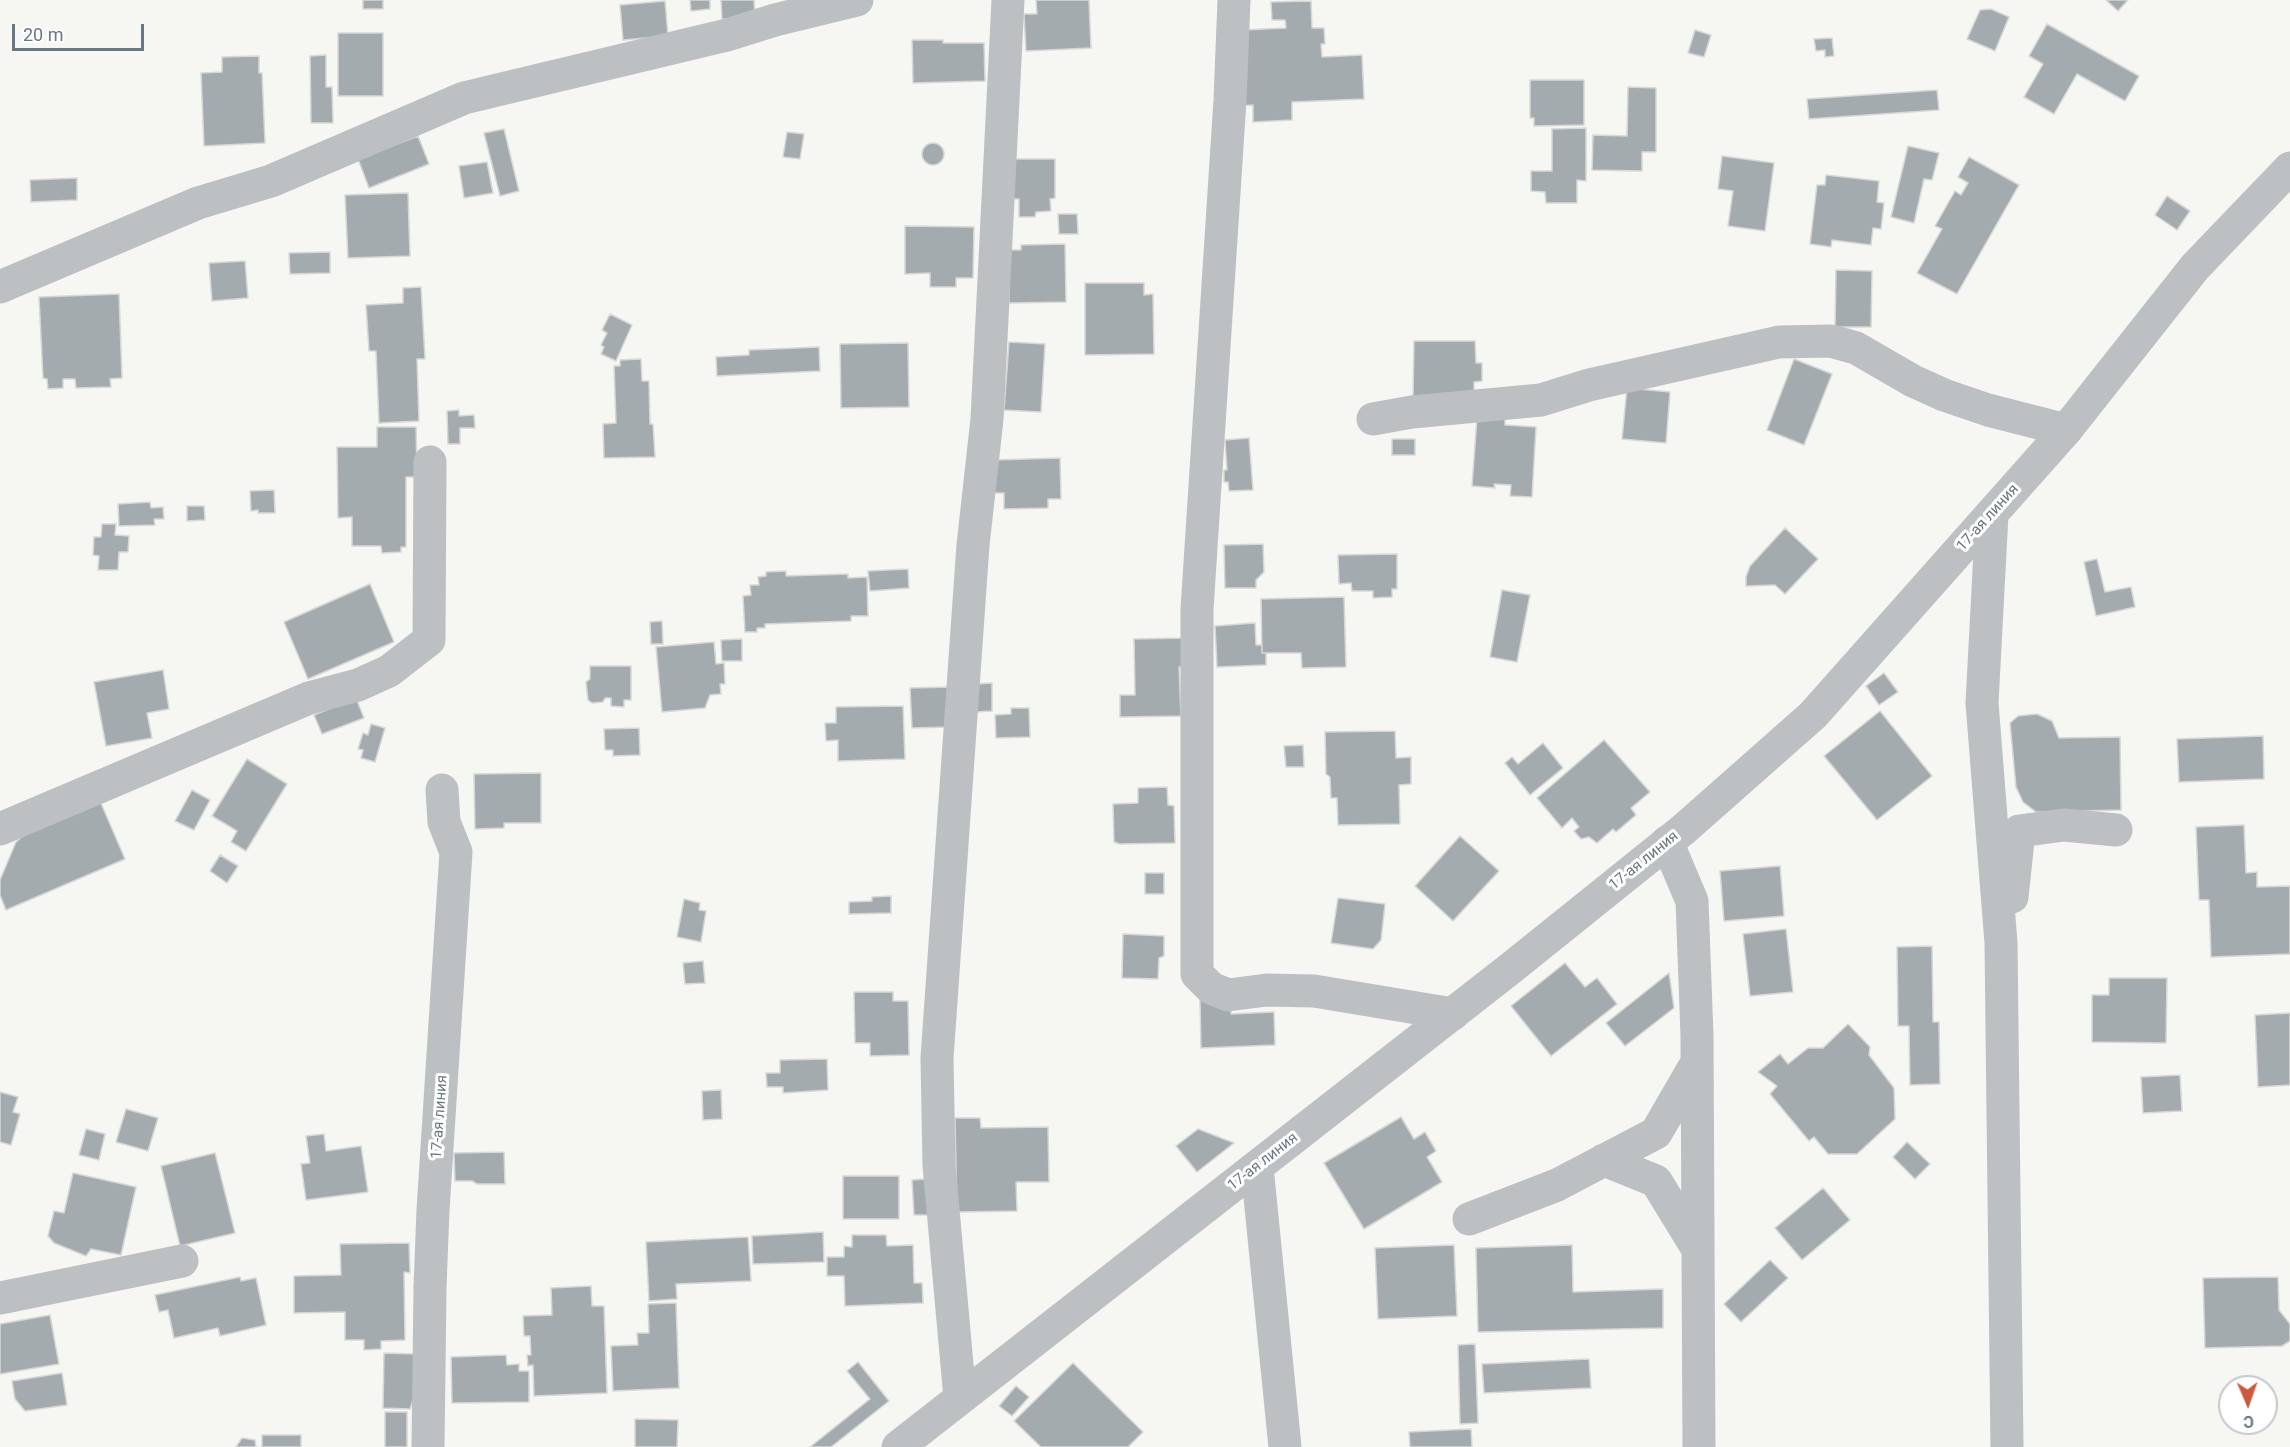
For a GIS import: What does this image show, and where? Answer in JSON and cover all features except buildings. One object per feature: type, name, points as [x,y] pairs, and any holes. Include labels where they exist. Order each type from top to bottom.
[{"type":"street","points":[[0,287],[198,203],[271,181],[464,98],[727,35],[857,0]]},
{"type":"street","points":[[960,1398],[939,1165],[937,1058],[973,545],[987,419],[1008,0]]},
{"type":"street","points":[[1234,0],[1232,69],[1197,609],[1197,974],[1211,988],[1228,994],[1267,990],[1314,991],[1453,1014]]},
{"type":"street","name":"17-ая линия","points":[[898,1447],[1453,1014],[1667,842],[1813,715],[2066,430],[2194,267],[2290,168]]},
{"type":"street","points":[[1373,419],[1412,412],[1541,400],[1589,385],[1779,342],[1832,340],[1857,348],[1912,381],[1944,395],[1988,410],[2066,430]]},
{"type":"street","points":[[0,829],[309,698],[358,685],[389,670],[429,640],[430,462]]},
{"type":"street","points":[[1992,514],[1983,702],[2001,943],[2007,1447]]},
{"type":"street","name":"17-ая линия","points":[[428,1447],[433,1210],[456,852],[444,822],[442,790]]},
{"type":"street","points":[[2001,943],[2014,889],[2019,831],[2064,825],[2116,830]]},
{"type":"street","points":[[1667,842],[1692,901],[1697,1063],[1699,1447]]},
{"type":"street","points":[[1470,1219],[1557,1185],[1656,1133],[1697,1063]]},
{"type":"street","points":[[1604,1160],[1656,1180],[1697,1248]]},
{"type":"street","points":[[1257,1167],[1285,1447]]},
{"type":"street","points":[[0,1298],[182,1261]]}]
